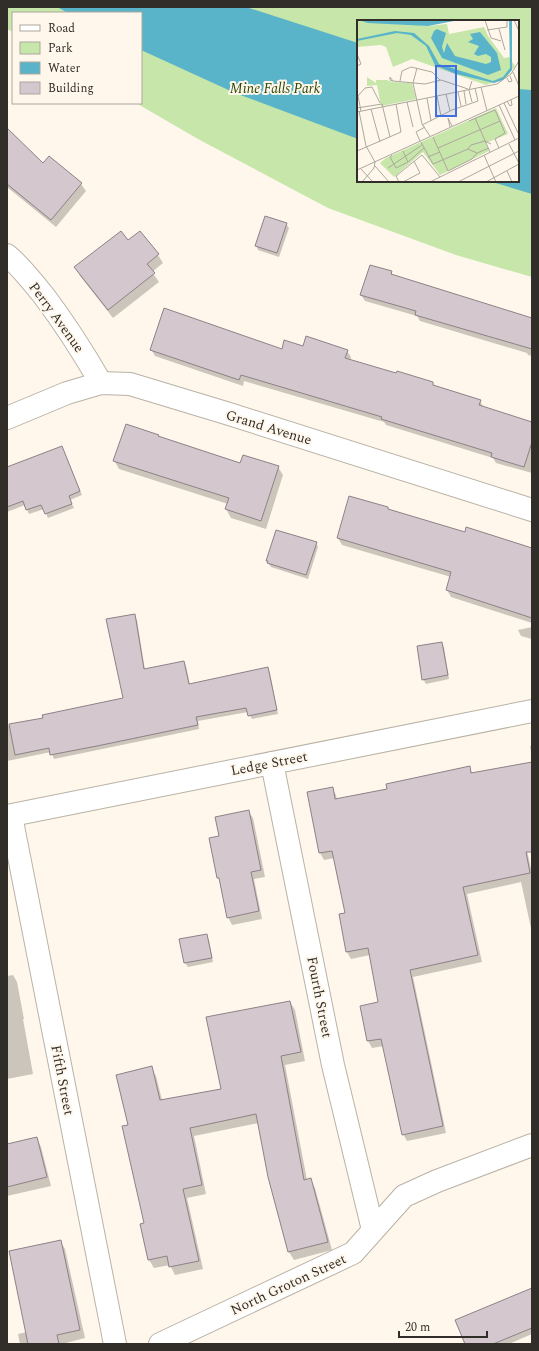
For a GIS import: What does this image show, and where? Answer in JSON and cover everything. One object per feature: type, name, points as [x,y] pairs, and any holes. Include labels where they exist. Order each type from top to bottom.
[{"type":"street","name":"Perry Avenue","points":[[7,255],[22,268],[63,321],[82,349],[101,383]]},
{"type":"street","name":"Grand Avenue","points":[[7,418],[67,393],[101,383],[130,384],[532,510]]},
{"type":"street","name":"Ledge Street","points":[[9,816],[532,711]]},
{"type":"street","name":"Fourth Street","points":[[272,763],[333,1065],[373,1230]]},
{"type":"street","name":"Fifth Street","points":[[9,816],[115,1344]]},
{"type":"street","name":"North Groton Street","points":[[160,1344],[353,1253],[404,1196],[437,1181],[532,1144]]},
{"type":"green space","name":"Mine Falls Park","points":[[7,7],[532,7],[532,277],[456,255],[328,208],[198,139],[138,104],[142,104],[142,12],[12,12],[12,32],[7,29]]},
{"type":"water","points":[[57,7],[246,7],[357,43],[357,139],[235,93],[142,50],[142,12],[66,12]]},
{"type":"water","points":[[519,89],[532,90],[532,194],[492,182],[519,182]]},
{"type":"building","points":[[7,128],[43,163],[49,156],[82,183],[51,220],[7,184]]},
{"type":"building","points":[[265,216],[287,223],[277,253],[255,246]]},
{"type":"building","points":[[121,231],[128,240],[140,231],[159,254],[147,264],[155,273],[108,310],[74,267]]},
{"type":"building","points":[[370,265],[392,271],[391,274],[532,318],[532,349],[415,315],[416,311],[360,295]]},
{"type":"building","points":[[164,308],[282,349],[284,340],[303,346],[306,336],[348,350],[345,358],[433,382],[433,385],[481,400],[479,405],[532,422],[532,442],[524,467],[491,457],[492,453],[381,419],[382,417],[241,375],[239,380],[150,350]]},
{"type":"building","points":[[126,424],[240,463],[243,455],[279,466],[261,521],[225,509],[229,498],[113,461]]},
{"type":"building","points":[[62,446],[80,491],[69,496],[72,504],[45,514],[41,505],[26,510],[23,501],[7,507],[7,467]]},
{"type":"building","points":[[349,496],[465,532],[466,527],[532,548],[532,618],[446,590],[451,572],[337,538]]},
{"type":"building","points":[[276,530],[317,542],[306,575],[267,563],[268,561],[266,561]]},
{"type":"building","points":[[135,614],[144,669],[184,661],[189,684],[268,667],[277,710],[248,716],[246,708],[196,717],[198,725],[97,746],[50,755],[49,748],[15,755],[9,724],[43,718],[42,715],[123,698],[106,619]]},
{"type":"building","points":[[442,642],[448,675],[422,680],[417,646]]},
{"type":"building","points":[[532,762],[532,852],[526,852],[530,873],[463,887],[478,955],[410,970],[443,1126],[402,1135],[381,1039],[367,1041],[360,1006],[378,1002],[368,948],[346,952],[339,914],[345,913],[332,851],[319,853],[307,792],[333,787],[335,799],[387,789],[386,784],[470,766],[471,773]]},
{"type":"building","points":[[249,810],[261,870],[251,872],[259,911],[227,918],[209,838],[219,836],[215,817]]},
{"type":"building","points":[[207,934],[212,958],[184,963],[179,939]]},
{"type":"building","points":[[290,1001],[301,1052],[281,1056],[304,1180],[311,1178],[328,1242],[288,1252],[268,1177],[256,1114],[190,1128],[202,1185],[183,1189],[199,1261],[169,1267],[167,1256],[148,1260],[140,1224],[144,1223],[122,1126],[128,1125],[116,1075],[152,1066],[160,1100],[221,1089],[206,1017]]},
{"type":"building","points":[[37,1137],[47,1177],[7,1187],[7,1144]]},
{"type":"building","points":[[61,1240],[80,1330],[57,1335],[59,1344],[28,1344],[9,1251]]},
{"type":"building","points":[[532,1288],[532,1328],[493,1344],[465,1344],[455,1320]]}]
